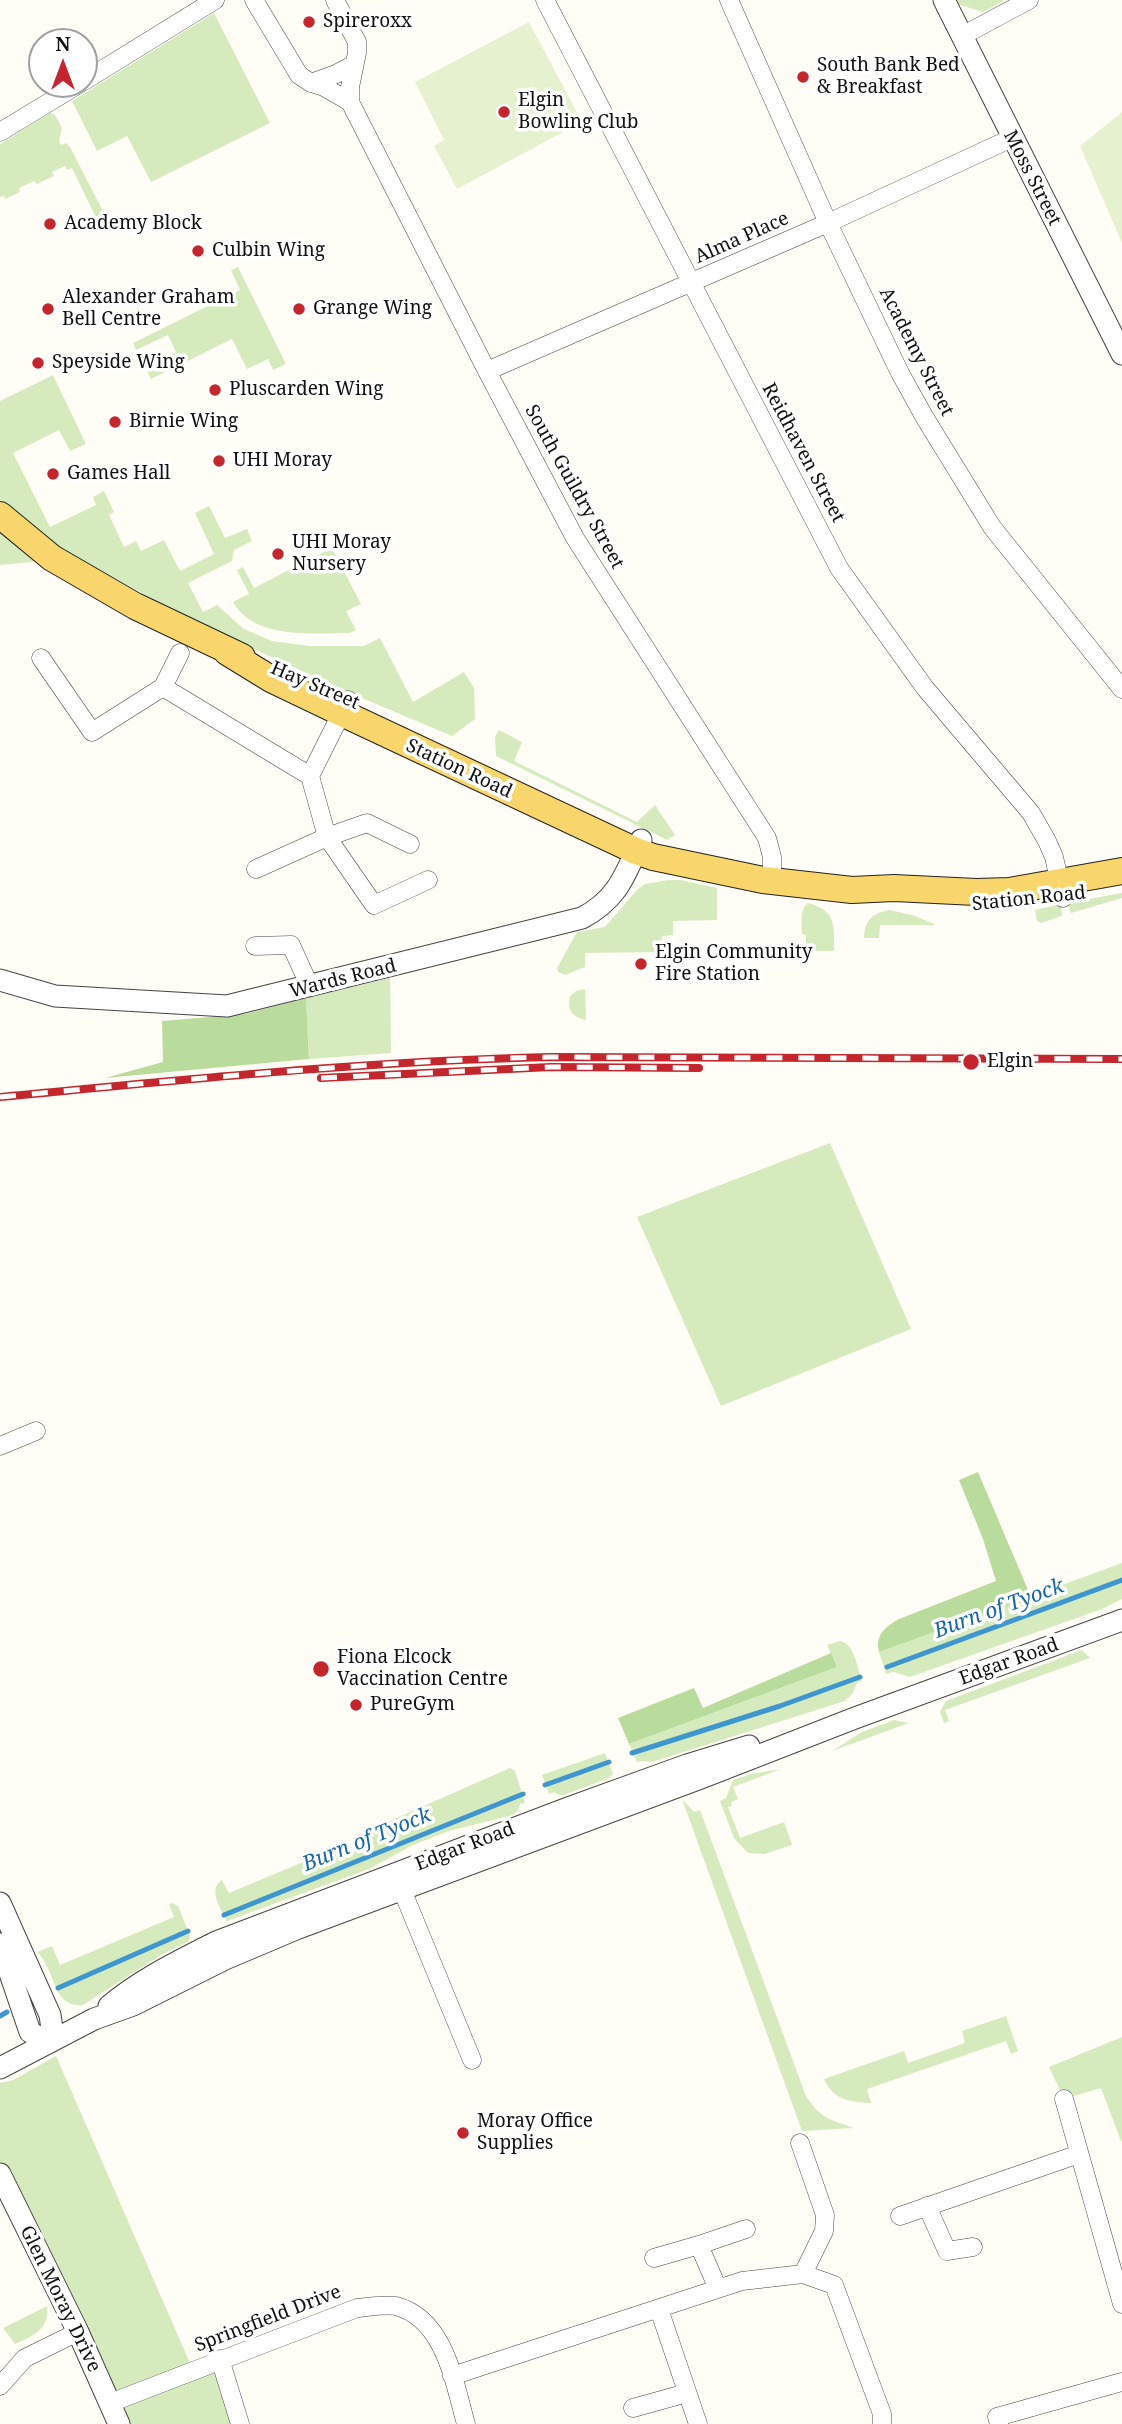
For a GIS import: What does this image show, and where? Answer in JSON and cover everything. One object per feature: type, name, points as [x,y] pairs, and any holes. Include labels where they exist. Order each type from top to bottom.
[{"type":"main road","name":"Hay Street","points":[[0,516],[52,558],[135,606],[227,652],[284,672],[345,707],[470,754],[639,846]]},
{"type":"main road","name":"Station Road","points":[[639,846],[699,866],[772,881],[852,890],[894,888],[976,892],[1062,890],[1122,885]]},
{"type":"main road","name":"Station Road","points":[[1062,890],[1122,871]]},
{"type":"street","points":[[98,72],[215,0]]},
{"type":"street","points":[[254,0],[297,72],[311,83],[324,86],[350,102]]},
{"type":"street","points":[[335,0],[357,42],[350,102]]},
{"type":"street","name":"Reidhaven Street","points":[[545,0],[839,568],[925,688],[1031,813],[1047,841],[1062,890]]},
{"type":"street","name":"Academy Street","points":[[729,0],[828,223],[900,373],[992,527],[1122,689]]},
{"type":"street","name":"Moss Street","points":[[944,0],[1122,354]]},
{"type":"street","points":[[962,36],[1029,0]]},
{"type":"street","points":[[311,83],[353,65]]},
{"type":"street","points":[[1,130],[55,98]]},
{"type":"street","name":"South Guildry Street","points":[[350,102],[575,538],[767,838],[772,858],[772,881]]},
{"type":"street","name":"Alma Place","points":[[487,371],[828,223],[1012,138]]},
{"type":"street","points":[[41,658],[92,732],[163,687],[180,653]]},
{"type":"street","points":[[163,687],[310,776]]},
{"type":"street","points":[[345,707],[310,776],[327,837],[374,905],[428,880]]},
{"type":"street","points":[[256,869],[327,837],[367,823],[410,844]]},
{"type":"street","name":"Wards Road","points":[[0,980],[55,996],[227,1006],[310,988],[582,918],[600,908],[620,888],[639,846]]},
{"type":"street","points":[[255,946],[291,944],[310,988]]},
{"type":"street","points":[[0,1446],[36,1431]]},
{"type":"street","name":"Edgar Road","points":[[0,2068],[24,2056],[39,2038],[133,2005],[225,1959],[399,1881],[725,1769],[1122,1620]]},
{"type":"street","points":[[399,1881],[472,2060]]},
{"type":"street","points":[[0,1903],[50,2015],[52,2029],[39,2038],[0,1944]]},
{"type":"street","points":[[50,2015],[60,2022],[86,2023]]},
{"type":"street","points":[[1064,2099],[1122,2304]]},
{"type":"street","points":[[800,2143],[825,2214],[824,2231],[803,2274]]},
{"type":"street","points":[[900,2216],[1079,2154]]},
{"type":"street","name":"Glen Moray Drive","points":[[0,2174],[78,2332],[119,2424]]},
{"type":"street","points":[[927,2206],[947,2251],[973,2247]]},
{"type":"street","points":[[654,2258],[746,2229]]},
{"type":"street","points":[[699,2245],[718,2290]]},
{"type":"street","points":[[452,2376],[742,2281],[803,2274],[834,2286],[882,2414],[882,2424]]},
{"type":"street","name":"Springfield Drive","points":[[110,2403],[357,2308],[395,2306],[422,2318],[441,2345],[466,2424]]},
{"type":"street","points":[[659,2309],[698,2424]]},
{"type":"street","points":[[0,2386],[24,2358],[78,2332]]},
{"type":"street","points":[[220,2360],[240,2424]]},
{"type":"street","points":[[999,2424],[997,2417],[1122,2382]]},
{"type":"street","points":[[633,2408],[687,2393]]},
{"type":"green space","points":[[955,0],[1005,0],[983,12],[957,4]]},
{"type":"green space","points":[[214,13],[270,123],[151,182],[127,136],[97,151],[72,101],[77,98],[98,98],[98,85]]},
{"type":"green space","name":"Elgin Bowling Club","points":[[529,22],[582,122],[457,189],[434,146],[444,140],[415,82]]},
{"type":"green space","points":[[1122,112],[1122,243],[1080,146]]},
{"type":"green space","points":[[50,113],[55,115],[62,128],[59,141],[61,145],[66,143],[70,147],[106,217],[98,222],[72,168],[67,170],[65,166],[52,172],[54,176],[19,188],[20,192],[5,199],[4,196],[0,197],[0,144]]},
{"type":"green space","points":[[238,267],[286,364],[273,370],[268,359],[247,369],[232,339],[151,379],[145,367],[176,352],[168,335],[136,350],[133,343],[240,290],[231,270]]},
{"type":"green space","points":[[53,375],[86,444],[70,451],[59,430],[13,453],[50,527],[96,505],[93,497],[104,491],[114,512],[109,515],[124,547],[136,541],[141,551],[164,540],[180,571],[214,554],[195,513],[209,506],[225,538],[247,529],[252,541],[234,550],[232,561],[188,583],[203,612],[217,605],[244,629],[272,641],[309,646],[364,646],[380,638],[413,702],[464,672],[474,688],[475,719],[452,736],[197,623],[63,550],[0,500],[0,401]]},
{"type":"green space","points":[[0,515],[51,560],[0,565]]},
{"type":"green space","points":[[332,548],[361,604],[346,611],[356,630],[350,633],[303,633],[270,629],[255,623],[233,602],[249,594],[237,570],[243,567],[254,588]]},
{"type":"green space","points":[[499,730],[522,742],[514,761],[637,822],[655,805],[675,835],[667,840],[496,756],[495,737]]},
{"type":"green space","points":[[668,880],[717,888],[717,920],[673,921],[673,935],[662,936],[662,952],[585,953],[585,967],[565,975],[558,972],[557,968],[577,932],[605,927],[645,884]]},
{"type":"green space","points":[[1122,893],[1122,898],[1071,913],[1067,903]]},
{"type":"green space","points":[[808,903],[829,915],[833,927],[834,951],[806,951],[802,917],[803,909]]},
{"type":"green space","points":[[1061,904],[1062,916],[1041,923],[1037,921],[1035,910]]},
{"type":"green space","points":[[890,910],[936,925],[880,925],[879,938],[864,938],[871,918]]},
{"type":"green space","points":[[390,978],[391,1053],[309,1059],[306,998]]},
{"type":"green space","points":[[585,989],[586,1020],[574,1015],[569,1005],[570,996]]},
{"type":"green space","points":[[306,998],[309,1059],[105,1078],[163,1062],[162,1021],[245,1014]]},
{"type":"green space","points":[[830,1143],[911,1329],[721,1406],[637,1217]]},
{"type":"green space","points":[[978,1472],[1031,1597],[879,1652],[880,1636],[885,1628],[894,1622],[996,1581],[983,1539],[959,1480]]},
{"type":"green space","points":[[1122,1563],[1122,1599],[1102,1609],[910,1677],[894,1672],[886,1674],[879,1652]]},
{"type":"green space","points":[[840,1641],[852,1652],[862,1681],[857,1683],[853,1693],[845,1701],[652,1762],[637,1762],[629,1744],[837,1667],[827,1645]]},
{"type":"green space","points":[[1082,1650],[1090,1658],[945,1710],[949,1721],[944,1723],[940,1712],[946,1701]]},
{"type":"green space","points":[[831,1653],[837,1667],[629,1744],[618,1718],[694,1688],[703,1708]]},
{"type":"green space","points":[[894,1720],[909,1723],[832,1751],[862,1732]]},
{"type":"green space","points":[[605,1753],[613,1774],[609,1778],[564,1795],[555,1792],[549,1794],[542,1775]]},
{"type":"green space","points":[[510,1768],[515,1771],[525,1803],[520,1804],[513,1815],[449,1831],[413,1845],[369,1869],[227,1921],[215,1894],[222,1880],[229,1893],[339,1847],[346,1849],[362,1843],[361,1839],[370,1835],[369,1830]]},
{"type":"green space","points":[[781,1769],[733,1787],[738,1799],[728,1807],[740,1838],[784,1822],[792,1845],[765,1854],[748,1853],[734,1838],[720,1801],[726,1798],[733,1780]]},
{"type":"green space","points":[[682,1799],[694,1812],[700,1810],[806,2096],[826,2117],[854,2128],[802,2131]]},
{"type":"green space","points":[[169,1904],[178,1906],[190,1936],[189,1941],[161,1955],[83,2005],[65,2001],[37,1952],[52,1946],[60,1965],[174,1917]]},
{"type":"green space","points":[[1006,2016],[1018,2051],[1011,2054],[1006,2041],[867,2089],[871,2103],[837,2096],[824,2079],[904,2051],[908,2063],[965,2043],[962,2031]]},
{"type":"green space","points":[[1122,2037],[1121,2141],[1101,2088],[1064,2099],[1049,2067]]},
{"type":"green space","points":[[56,2056],[193,2370],[220,2359],[240,2424],[119,2424],[0,2174],[0,2083],[13,2080]]},
{"type":"green space","points":[[47,2306],[46,2321],[39,2331],[15,2344],[3,2328]]},
{"type":"waterway","name":"Burn of Tyock","points":[[887,1667],[1122,1580]]},
{"type":"waterway","name":"Burn of Tyock","points":[[632,1753],[780,1706],[860,1677]]},
{"type":"waterway","name":"Burn of Tyock","points":[[545,1785],[609,1762]]},
{"type":"waterway","name":"Burn of Tyock","points":[[224,1915],[523,1794]]},
{"type":"waterway","name":"Burn of Tyock","points":[[58,1988],[188,1931]]},
{"type":"waterway","name":"Burn of Tyock","points":[[0,2016],[7,2012]]},
{"type":"railway","points":[[0,1097],[275,1072],[481,1059],[1122,1059]]},
{"type":"railway","points":[[321,1078],[551,1067],[699,1068]]},
{"type":"place","name":"Spireroxx","points":[[309,22]]},
{"type":"place","name":"South Bank Bed & Breakfast","points":[[803,77]]},
{"type":"place","name":"Elgin Bowling Club","points":[[504,112]]},
{"type":"place","name":"Academy Block","points":[[50,224]]},
{"type":"place","name":"Culbin Wing","points":[[198,251]]},
{"type":"place","name":"Alexander Graham Bell Centre","points":[[48,309]]},
{"type":"place","name":"Grange Wing","points":[[299,309]]},
{"type":"place","name":"Speyside Wing","points":[[38,363]]},
{"type":"place","name":"Pluscarden Wing","points":[[215,390]]},
{"type":"place","name":"Birnie Wing","points":[[115,422]]},
{"type":"place","name":"UHI Moray","points":[[219,461]]},
{"type":"place","name":"Games Hall","points":[[53,474]]},
{"type":"place","name":"UHI Moray Nursery","points":[[278,554]]},
{"type":"place","name":"Elgin Community Fire Station","points":[[641,964]]},
{"type":"place","name":"Elgin","points":[[971,1062]]},
{"type":"place","name":"Fiona Elcock Vaccination Centre","points":[[321,1669]]},
{"type":"place","name":"PureGym","points":[[356,1705]]},
{"type":"place","name":"Moray Office Supplies","points":[[463,2133]]}]
